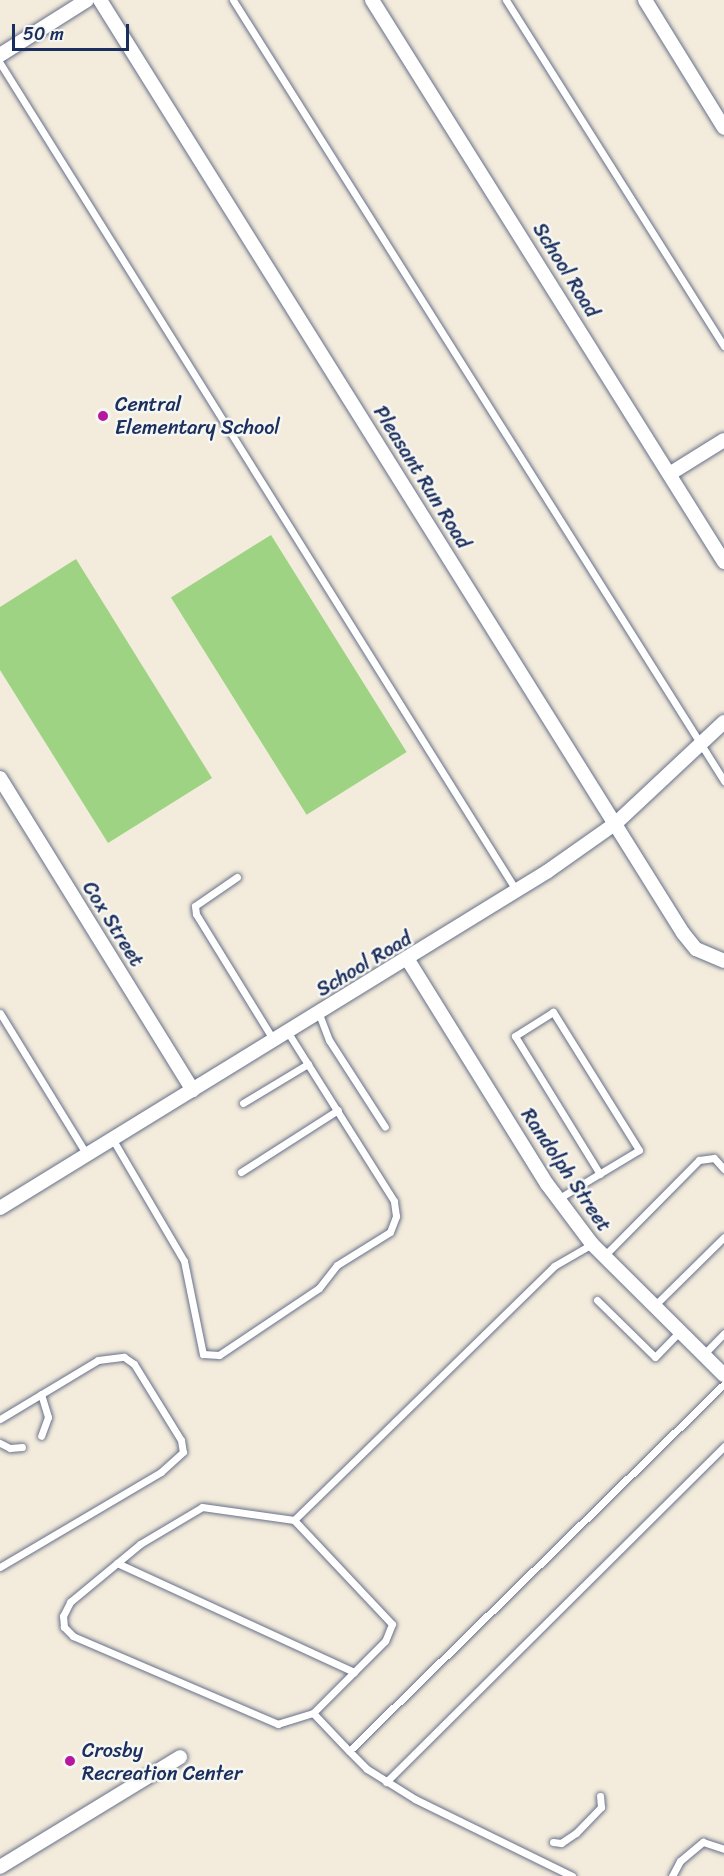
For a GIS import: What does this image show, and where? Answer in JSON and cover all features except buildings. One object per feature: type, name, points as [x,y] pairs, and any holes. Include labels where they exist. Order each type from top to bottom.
[{"type":"street","points":[[0,55],[87,0]]},
{"type":"street","name":"Pleasant Run Road","points":[[100,0],[683,933],[696,949],[724,961]]},
{"type":"street","name":"School Road","points":[[372,0],[671,472],[724,562]]},
{"type":"street","points":[[645,0],[724,128]]},
{"type":"street","points":[[671,472],[724,440]]},
{"type":"street","name":"School Road","points":[[0,1208],[288,1034],[517,891],[616,823],[724,722]]},
{"type":"street","name":"Cox Street","points":[[0,778],[193,1090]]},
{"type":"street","name":"Randolph Street","points":[[408,960],[558,1199],[592,1244],[724,1375]]},
{"type":"street","points":[[0,1867],[180,1757]]},
{"type":"lane","points":[[233,0],[724,781]]},
{"type":"lane","points":[[506,0],[724,346]]},
{"type":"lane","points":[[0,63],[517,891]]},
{"type":"lane","points":[[237,878],[195,906],[195,914],[274,1041]]},
{"type":"lane","points":[[558,1199],[600,1174],[639,1150],[553,1012],[515,1036],[600,1174]]},
{"type":"lane","points":[[0,1013],[87,1155]]},
{"type":"lane","points":[[319,1014],[329,1040],[385,1127]]},
{"type":"lane","points":[[112,1140],[184,1261],[202,1354],[219,1355],[319,1288],[337,1265],[390,1232],[396,1216],[394,1201],[288,1034]]},
{"type":"lane","points":[[243,1103],[308,1064]]},
{"type":"lane","points":[[241,1172],[338,1110]]},
{"type":"lane","points":[[603,1256],[699,1160],[714,1158],[724,1169]]},
{"type":"lane","points":[[654,1306],[724,1237]]},
{"type":"lane","points":[[294,1520],[554,1266],[592,1244]]},
{"type":"lane","points":[[597,1300],[655,1357],[680,1331]]},
{"type":"lane","points":[[704,1354],[724,1334]]},
{"type":"lane","points":[[0,1419],[98,1360],[123,1357],[134,1364],[181,1440],[183,1452],[160,1472],[0,1567]]},
{"type":"lane","points":[[349,1751],[724,1384]]},
{"type":"lane","points":[[41,1394],[48,1417],[41,1436]]},
{"type":"lane","points":[[0,1443],[10,1448],[22,1447]]},
{"type":"lane","points":[[386,1782],[724,1446]]},
{"type":"lane","points":[[202,1507],[294,1520],[392,1624],[385,1641],[313,1713],[278,1724],[73,1636],[64,1627],[63,1616],[69,1602],[117,1563],[202,1507]]},
{"type":"lane","points":[[117,1563],[354,1672]]},
{"type":"lane","points":[[313,1713],[349,1751],[386,1782],[507,1847],[572,1876]]},
{"type":"lane","points":[[554,1842],[561,1843],[576,1833],[601,1807],[600,1796]]},
{"type":"lane","points":[[672,1876],[680,1861],[703,1842],[724,1849]]},
{"type":"green space","points":[[271,535],[407,752],[307,815],[171,598]]},
{"type":"green space","points":[[76,559],[212,778],[108,843],[0,670],[0,607]]},
{"type":"place","name":"Central Elementary School","points":[[103,416]]},
{"type":"place","name":"Crosby Recreation Center","points":[[70,1761]]}]
